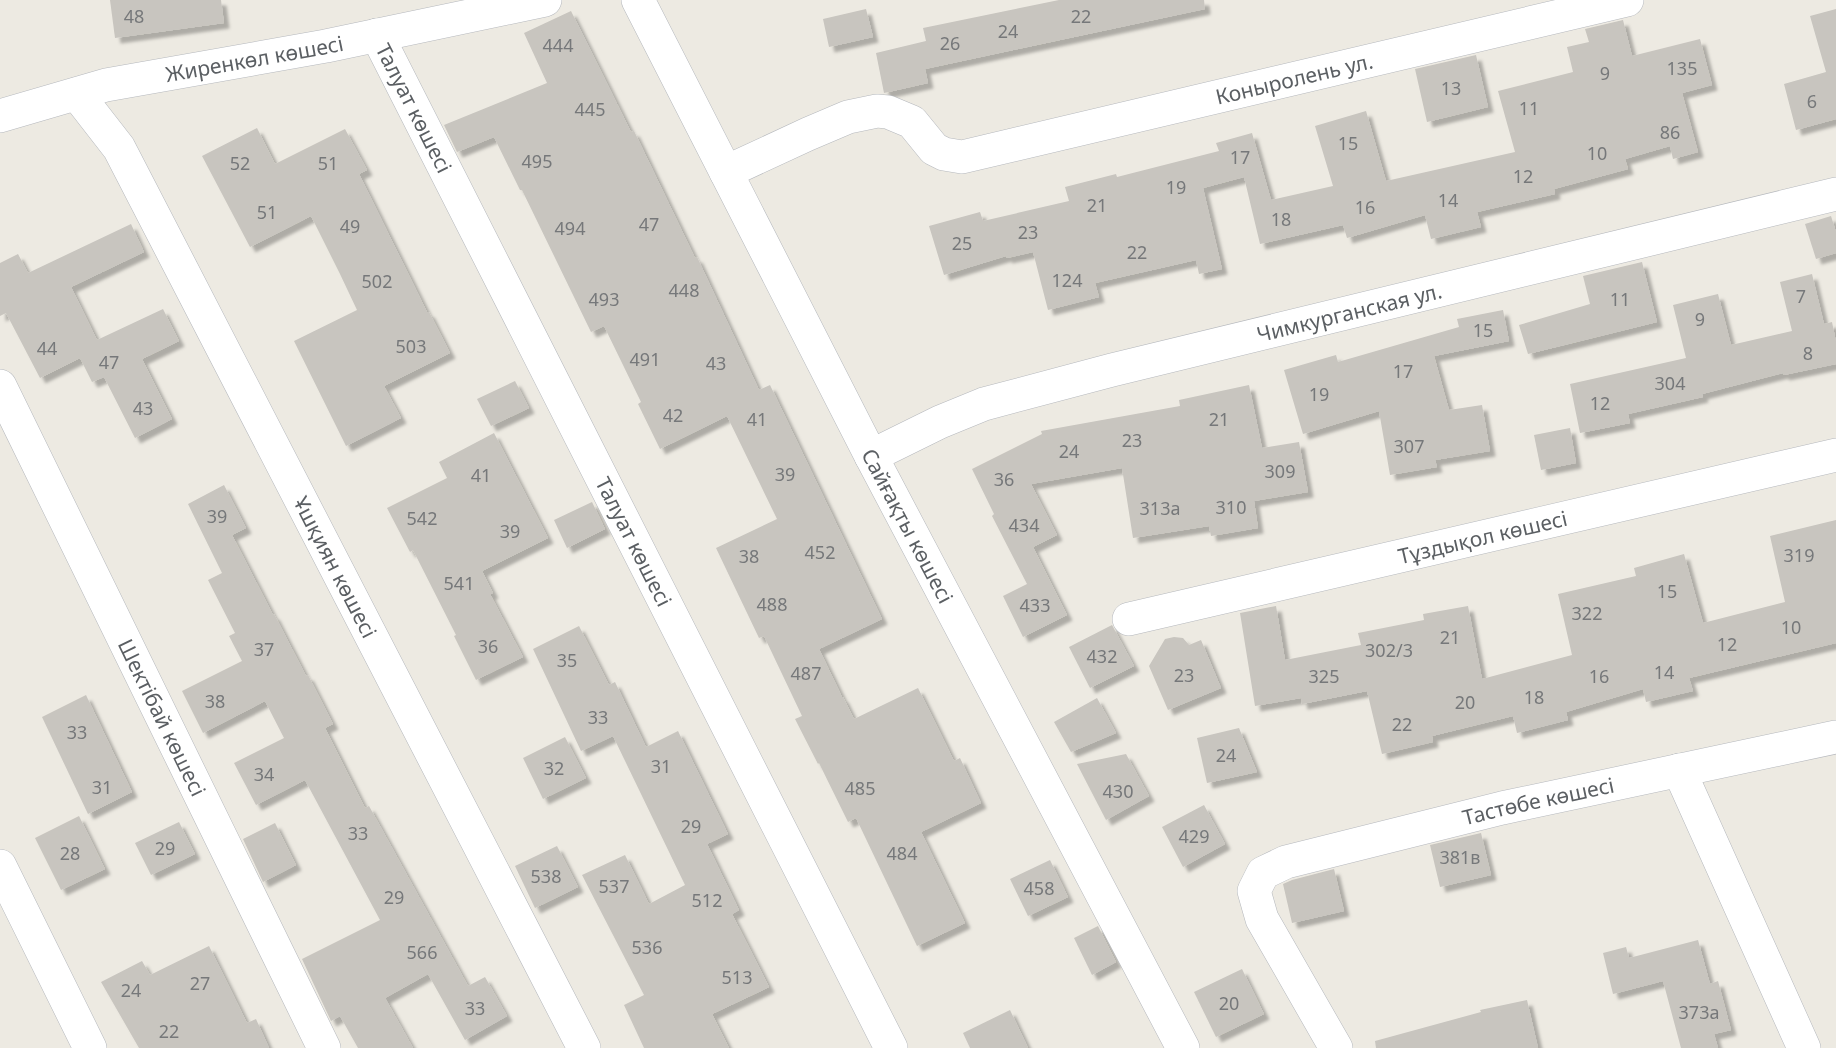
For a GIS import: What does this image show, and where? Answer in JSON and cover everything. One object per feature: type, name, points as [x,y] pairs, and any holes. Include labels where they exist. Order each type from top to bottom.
[{"type":"street","name":"Жиренкөл көшесі","points":[[0,116],[106,85],[326,46],[545,0]]},
{"type":"street","name":"Сайғақты көшесі","points":[[638,0],[871,456],[1183,1048]]},
{"type":"street","name":"Коныролень ул.","points":[[726,172],[848,117],[877,111],[888,112],[912,122],[934,149],[962,158],[1627,0]]},
{"type":"street","name":"Талуат көшесі","points":[[377,35],[891,1048]]},
{"type":"street","name":"Ұшқиян көшесі","points":[[77,94],[119,148],[584,1048]]},
{"type":"street","name":"Чимкурганская ул.","points":[[871,456],[940,422],[984,404],[1135,364],[1836,194]]},
{"type":"street","name":"Шектібай көшесі","points":[[0,386],[324,1048]]},
{"type":"street","name":"Тұздықол көшесі","points":[[1129,619],[1836,455]]},
{"type":"street","name":"Тастөбе көшесі","points":[[1336,1048],[1262,919],[1254,891],[1263,873],[1286,862],[1502,808],[1836,737]]},
{"type":"street","points":[[1679,770],[1804,1048]]},
{"type":"street","points":[[0,866],[90,1048]]},
{"type":"building","points":[[110,0],[221,0],[224,23],[115,38]]},
{"type":"building","points":[[1059,0],[1204,0],[1205,9],[925,69],[928,83],[884,93],[876,53],[926,41],[923,28]]},
{"type":"building","points":[[866,9],[873,37],[829,47],[823,19]]},
{"type":"building","points":[[1836,9],[1836,119],[1796,130],[1784,84],[1826,72],[1810,16]]},
{"type":"building","points":[[571,11],[631,132],[634,131],[695,258],[697,257],[759,390],[770,385],[882,619],[819,649],[842,697],[854,719],[918,688],[954,761],[960,758],[981,803],[921,832],[965,923],[917,946],[856,818],[848,822],[795,719],[802,716],[764,636],[759,638],[716,548],[777,519],[727,416],[660,449],[638,404],[641,402],[604,326],[591,332],[494,137],[457,152],[444,125],[547,83],[524,33]]},
{"type":"building","points":[[1623,20],[1632,56],[1700,39],[1712,85],[1682,93],[1698,152],[1673,159],[1670,146],[1625,159],[1628,169],[1554,189],[1555,194],[1477,212],[1481,227],[1431,239],[1425,215],[1347,238],[1343,225],[1260,244],[1244,177],[1203,188],[1222,269],[1199,274],[1196,260],[1095,283],[1099,297],[1048,310],[1033,252],[1007,258],[1006,256],[944,275],[929,226],[980,212],[983,221],[1069,201],[1065,187],[1116,174],[1117,177],[1219,151],[1216,143],[1252,133],[1271,200],[1333,186],[1315,126],[1366,111],[1386,181],[1515,152],[1498,91],[1573,72],[1567,47],[1589,42],[1585,29]]},
{"type":"building","points":[[1476,55],[1488,107],[1427,122],[1415,69]]},
{"type":"building","points":[[257,128],[275,164],[345,129],[367,170],[359,174],[427,312],[450,353],[384,386],[401,418],[346,446],[294,341],[357,310],[340,274],[311,216],[250,247],[202,156]]},
{"type":"building","points":[[1831,216],[1836,232],[1836,253],[1816,259],[1805,224]]},
{"type":"building","points":[[131,224],[144,252],[71,287],[97,340],[163,309],[179,341],[142,359],[172,419],[135,438],[104,377],[92,382],[80,358],[40,378],[6,313],[0,316],[0,263],[18,254],[28,273]]},
{"type":"building","points":[[1642,262],[1657,322],[1528,354],[1519,325],[1590,304],[1583,276]]},
{"type":"building","points":[[1812,274],[1824,324],[1832,322],[1836,342],[1836,364],[1784,375],[1783,373],[1702,394],[1703,397],[1628,414],[1630,423],[1580,433],[1570,384],[1686,358],[1673,305],[1718,294],[1731,345],[1792,331],[1780,282]]},
{"type":"building","points":[[1503,310],[1509,341],[1434,356],[1449,410],[1482,405],[1490,451],[1435,460],[1437,467],[1390,475],[1379,411],[1303,434],[1284,370],[1336,355],[1338,362],[1459,327],[1457,319]]},
{"type":"building","points":[[515,381],[529,408],[491,426],[477,399]]},
{"type":"building","points":[[1249,385],[1262,448],[1299,442],[1308,492],[1254,501],[1258,528],[1211,536],[1209,526],[1133,538],[1122,468],[1031,484],[1057,535],[1033,547],[1067,615],[1023,637],[1003,596],[1027,584],[992,516],[994,514],[972,469],[1042,434],[1041,431],[1180,406],[1179,400]]},
{"type":"building","points":[[1570,428],[1576,463],[1541,470],[1534,435]]},
{"type":"building","points":[[494,433],[548,538],[482,571],[493,593],[490,594],[523,657],[476,680],[413,550],[410,552],[387,508],[447,478],[439,462]]},
{"type":"building","points":[[224,485],[246,528],[232,535],[333,724],[325,728],[365,808],[369,806],[468,986],[485,977],[507,1016],[465,1040],[428,974],[385,998],[413,1048],[358,1048],[340,1016],[331,1021],[302,959],[380,920],[305,780],[256,805],[234,763],[284,738],[265,701],[203,733],[182,691],[242,661],[229,636],[235,633],[208,580],[222,573],[188,504]]},
{"type":"building","points":[[592,502],[605,529],[567,548],[554,520]]},
{"type":"building","points":[[1836,520],[1836,643],[1689,678],[1693,691],[1646,702],[1643,689],[1566,712],[1568,720],[1517,733],[1513,716],[1432,736],[1433,742],[1382,754],[1367,691],[1302,704],[1301,698],[1255,706],[1240,613],[1276,606],[1285,660],[1361,645],[1358,633],[1424,620],[1423,614],[1468,606],[1482,679],[1572,655],[1558,594],[1636,576],[1634,568],[1684,554],[1703,623],[1785,602],[1770,536]]},
{"type":"building","points":[[1112,625],[1134,666],[1090,688],[1069,647]]},
{"type":"building","points":[[579,626],[609,685],[615,682],[646,747],[678,731],[728,834],[707,844],[739,910],[732,914],[769,987],[712,1014],[729,1048],[644,1048],[624,1005],[644,995],[582,875],[625,855],[649,904],[685,885],[613,736],[581,751],[533,649]]},
{"type":"building","points":[[1183,638],[1189,645],[1201,640],[1221,688],[1168,710],[1149,666],[1165,639]]},
{"type":"building","points":[[86,695],[132,792],[88,814],[42,717]]},
{"type":"building","points":[[1097,698],[1116,733],[1071,752],[1054,722]]},
{"type":"building","points":[[1239,728],[1257,772],[1207,783],[1197,738]]},
{"type":"building","points":[[565,737],[586,778],[543,799],[523,758]]},
{"type":"building","points":[[1126,754],[1149,796],[1106,820],[1077,764]]},
{"type":"building","points":[[1204,805],[1225,844],[1183,867],[1162,827]]},
{"type":"building","points":[[79,816],[105,869],[61,890],[35,838]]},
{"type":"building","points":[[179,822],[195,854],[151,875],[135,843]]},
{"type":"building","points":[[275,823],[296,865],[263,882],[243,839]]},
{"type":"building","points":[[1481,833],[1491,875],[1440,887],[1430,845]]},
{"type":"building","points":[[557,846],[578,887],[535,908],[515,866]]},
{"type":"building","points":[[1050,860],[1068,897],[1028,916],[1010,879]]},
{"type":"building","points":[[1334,869],[1344,911],[1292,923],[1283,884]]},
{"type":"building","points":[[1098,926],[1116,962],[1092,975],[1074,938]]},
{"type":"building","points":[[1698,940],[1710,984],[1718,981],[1731,1030],[1714,1034],[1718,1048],[1681,1048],[1663,981],[1613,994],[1603,953],[1626,947],[1629,958]]},
{"type":"building","points":[[209,946],[247,1023],[256,1019],[269,1048],[139,1048],[101,982],[142,961],[150,975]]},
{"type":"building","points":[[1242,969],[1264,1014],[1216,1037],[1194,992]]},
{"type":"building","points":[[1527,1000],[1538,1048],[1376,1048],[1375,1041],[1481,1012],[1480,1010]]},
{"type":"building","points":[[1010,1010],[1028,1048],[970,1048],[963,1033]]}]
